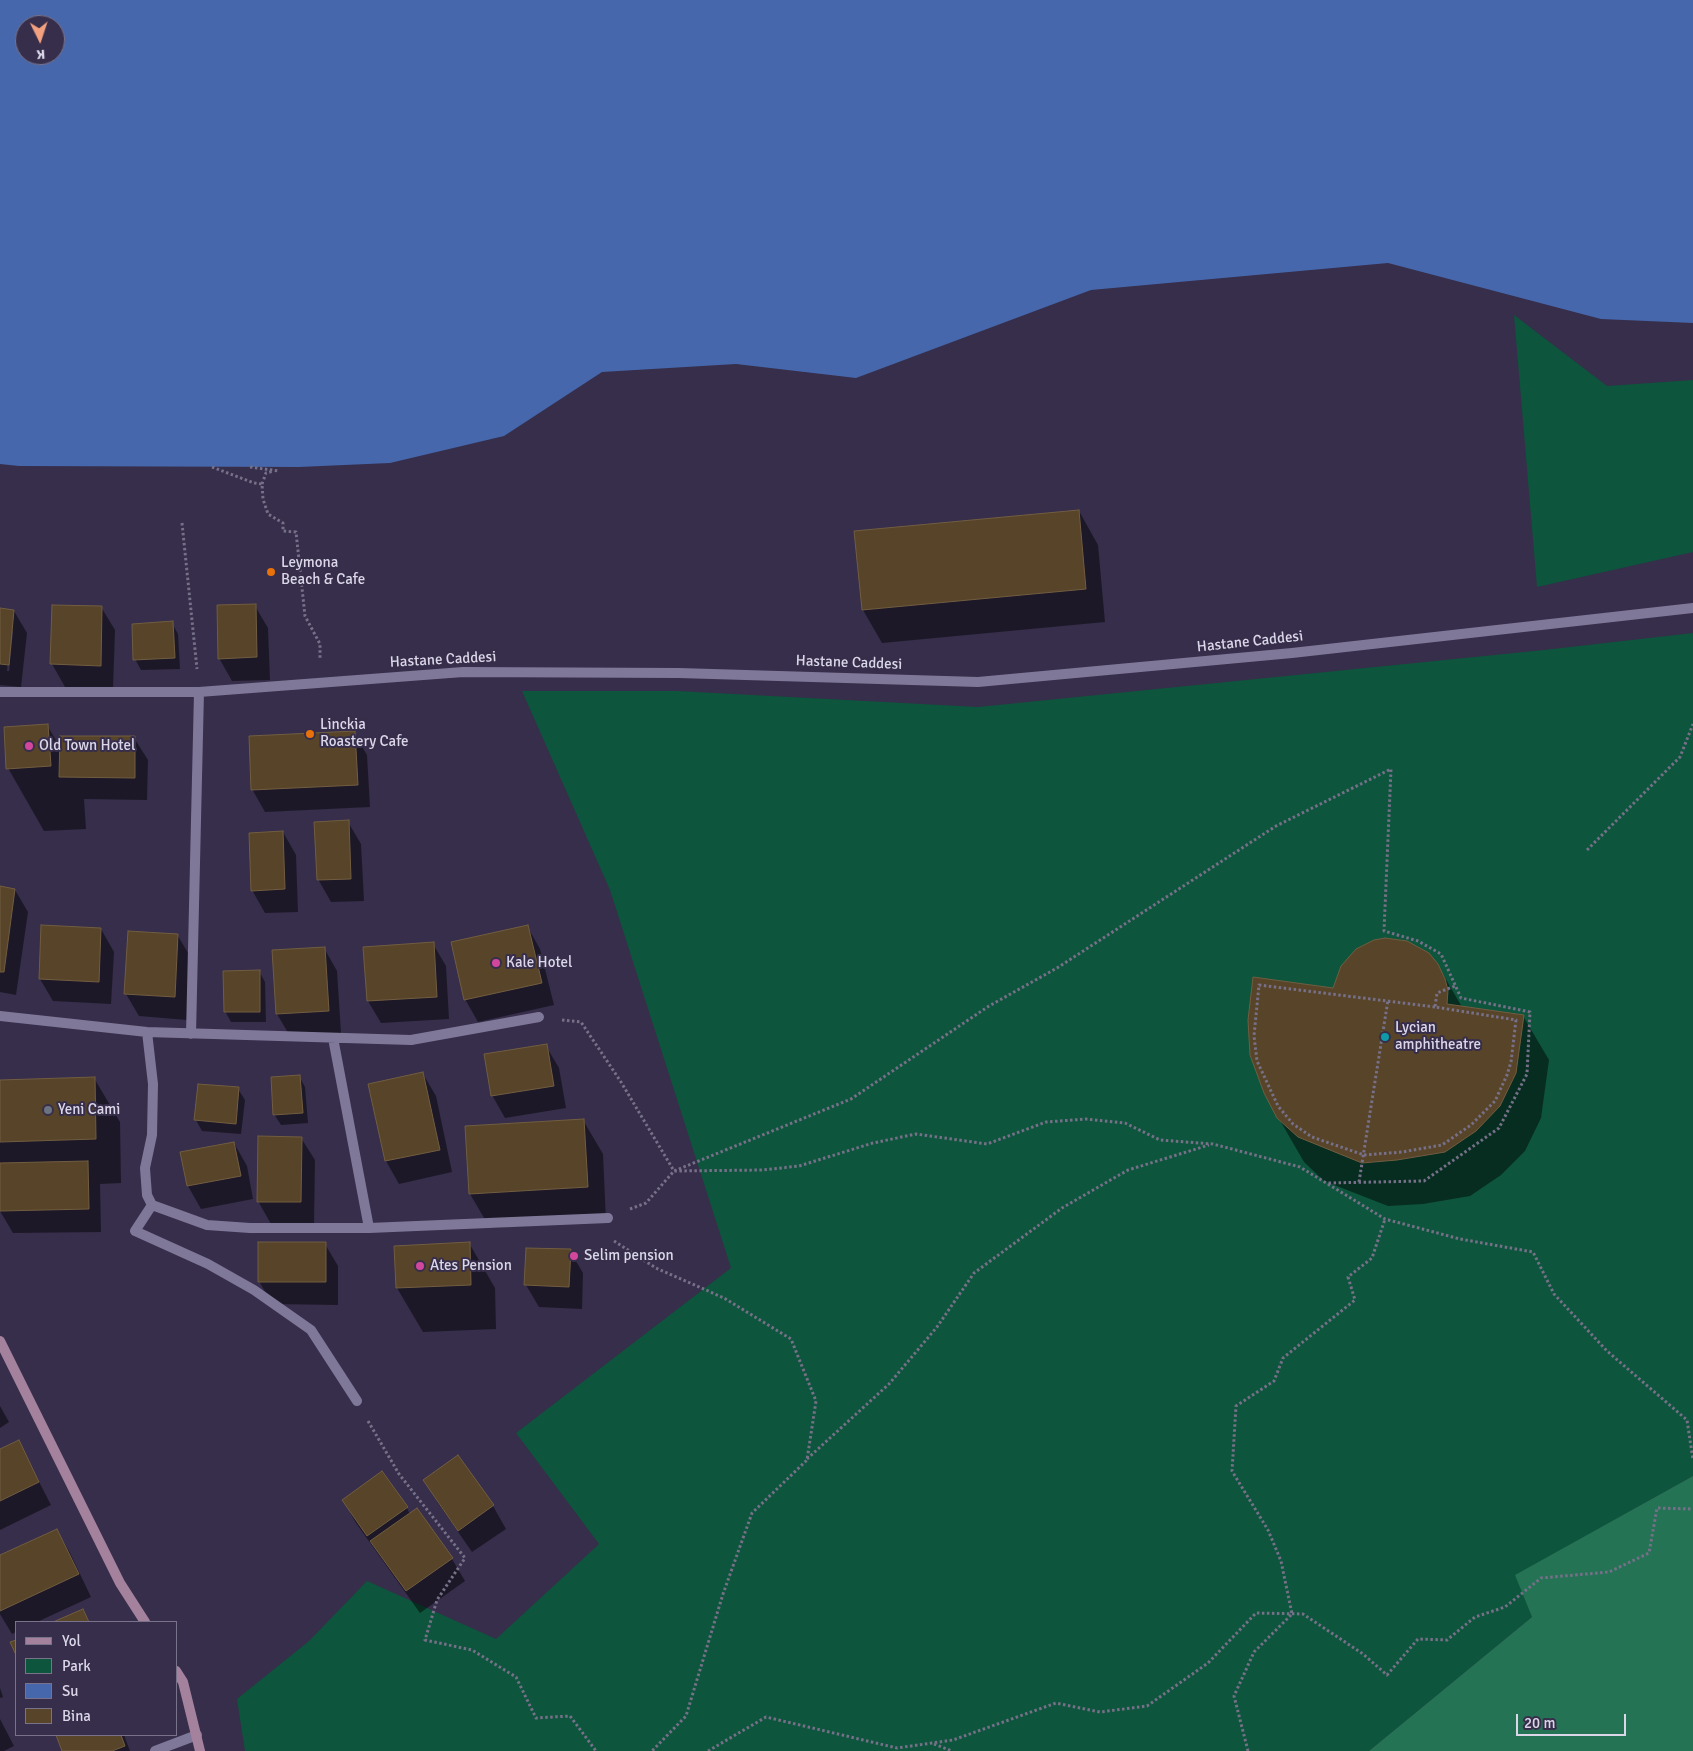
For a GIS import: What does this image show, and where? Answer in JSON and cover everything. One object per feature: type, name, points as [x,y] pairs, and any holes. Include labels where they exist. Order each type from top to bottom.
[{"type":"main road","points":[[0,1342],[120,1582],[144,1621]]},
{"type":"main road","points":[[178,1675],[183,1682],[200,1751]]},
{"type":"street","name":"Hastane Caddesi","points":[[0,692],[199,692],[483,672],[679,673],[978,682],[1302,652],[1693,608]]},
{"type":"street","points":[[191,1034],[199,692]]},
{"type":"street","points":[[0,1016],[147,1032],[411,1040],[539,1017]]},
{"type":"street","points":[[147,1032],[153,1084],[152,1135],[145,1168],[147,1195],[152,1205],[207,1225],[250,1228],[369,1228],[608,1218]]},
{"type":"street","points":[[333,1038],[369,1228]]},
{"type":"street","points":[[152,1205],[135,1230],[208,1264],[254,1290],[311,1330],[356,1401]]},
{"type":"street","points":[[155,1751],[196,1735]]},
{"type":"path","points":[[212,467],[254,484],[262,484]]},
{"type":"path","points":[[250,467],[278,471],[266,473],[262,484],[263,499],[268,514],[283,523],[283,531],[296,532],[305,616],[320,644],[322,682]]},
{"type":"path","points":[[182,523],[199,692]]},
{"type":"path","points":[[1587,850],[1680,757],[1693,724]]},
{"type":"path","points":[[807,1460],[816,1400],[791,1339],[724,1298],[656,1268],[603,1235],[608,1218],[646,1203],[674,1171],[850,1099],[989,1006],[1056,968],[1276,826],[1391,769],[1384,931],[1418,941],[1441,954],[1461,998],[1530,1012],[1527,1074],[1499,1128],[1424,1181],[1327,1184]]},
{"type":"path","points":[[1259,985],[1388,1000],[1516,1020],[1511,1062],[1495,1101],[1471,1126],[1442,1145],[1402,1152],[1364,1155],[1312,1137],[1293,1124],[1278,1106],[1257,1061],[1254,1036],[1259,985]]},
{"type":"path","points":[[1436,1008],[1437,993],[1455,986]]},
{"type":"path","points":[[1358,1182],[1364,1155],[1388,1000]]},
{"type":"path","points":[[581,1022],[621,1082],[674,1171]]},
{"type":"path","points":[[674,1171],[763,1170],[799,1166],[872,1143],[916,1134],[987,1144],[1046,1122],[1086,1119],[1125,1123],[1160,1140],[1213,1144],[1300,1167],[1386,1219],[1460,1239],[1533,1252],[1554,1294],[1607,1351],[1687,1420],[1693,1460]]},
{"type":"path","points":[[652,1751],[686,1716],[723,1594],[752,1512],[889,1384],[937,1327],[974,1273],[1062,1208],[1128,1170],[1213,1144]]},
{"type":"path","points":[[1292,1614],[1281,1561],[1268,1530],[1232,1471],[1236,1406],[1274,1381],[1283,1358],[1355,1300],[1348,1277],[1372,1258],[1386,1219]]},
{"type":"path","points":[[356,1401],[398,1474],[465,1558],[437,1600],[425,1640],[472,1650],[516,1677],[536,1718],[570,1716],[596,1751]]},
{"type":"path","points":[[708,1751],[766,1717],[897,1748],[953,1740],[1056,1703],[1100,1712],[1147,1706],[1208,1663],[1256,1613],[1302,1614],[1363,1654],[1388,1675],[1418,1639],[1447,1640],[1475,1617],[1505,1607],[1541,1578],[1609,1572],[1650,1553],[1657,1508],[1693,1509]]},
{"type":"path","points":[[1248,1751],[1234,1696],[1254,1652],[1292,1614]]},
{"type":"path","points":[[932,1743],[952,1751]]},
{"type":"green space","points":[[1514,315],[1607,386],[1693,380],[1693,552],[1537,587]]},
{"type":"green space","points":[[1693,633],[1693,1476],[1516,1575],[1532,1617],[1369,1751],[245,1751],[237,1699],[309,1641],[367,1581],[496,1639],[599,1544],[516,1433],[731,1268],[610,890],[522,691],[677,691],[978,707],[1544,650]]},
{"type":"green space","points":[[1693,1476],[1693,1751],[1369,1751],[1532,1617],[1515,1575]]},
{"type":"water","points":[[0,0],[1693,0],[1693,323],[1601,319],[1388,263],[1091,290],[856,378],[736,364],[602,372],[504,436],[390,463],[299,467],[19,466],[0,464]]},
{"type":"building","points":[[1079,510],[1086,589],[862,610],[854,531]]},
{"type":"building","points":[[256,604],[257,657],[218,659],[217,605]]},
{"type":"building","points":[[52,605],[102,606],[101,666],[50,664]]},
{"type":"building","points":[[0,608],[14,610],[9,665],[0,664]]},
{"type":"building","points":[[173,621],[175,658],[133,660],[132,624]]},
{"type":"building","points":[[48,724],[51,766],[6,769],[4,727]]},
{"type":"building","points":[[355,731],[358,785],[251,790],[249,736]]},
{"type":"building","points":[[60,736],[135,736],[135,778],[59,777]]},
{"type":"building","points":[[349,820],[351,879],[317,880],[314,822]]},
{"type":"building","points":[[283,831],[285,889],[251,891],[249,833]]},
{"type":"building","points":[[0,886],[15,889],[4,972],[0,972]]},
{"type":"building","points":[[41,925],[101,928],[99,982],[39,979]]},
{"type":"building","name":"Kale Hotel","points":[[528,925],[542,983],[464,1000],[451,942]]},
{"type":"building","points":[[128,931],[178,934],[175,997],[124,994]]},
{"type":"building","name":"Lycian amphitheatre","points":[[1385,938],[1407,941],[1429,953],[1438,964],[1445,979],[1448,990],[1447,1004],[1524,1015],[1516,1073],[1500,1106],[1476,1131],[1445,1152],[1397,1160],[1362,1163],[1298,1137],[1277,1118],[1264,1093],[1250,1055],[1248,1020],[1253,977],[1333,988],[1341,966],[1356,949],[1374,940]]},
{"type":"building","points":[[434,942],[437,997],[367,1001],[363,947]]},
{"type":"building","points":[[325,947],[329,1011],[276,1014],[272,950]]},
{"type":"building","points":[[260,970],[260,1012],[224,1012],[223,971]]},
{"type":"building","points":[[547,1044],[554,1086],[491,1096],[484,1054]]},
{"type":"building","points":[[423,1072],[440,1150],[385,1161],[368,1084]]},
{"type":"building","points":[[300,1075],[303,1113],[273,1115],[271,1077]]},
{"type":"building","name":"Yeni Cami","points":[[95,1077],[96,1139],[0,1142],[0,1080]]},
{"type":"building","points":[[198,1084],[239,1087],[236,1124],[194,1120]]},
{"type":"building","points":[[584,1119],[588,1187],[469,1194],[465,1126]]},
{"type":"building","points":[[258,1136],[302,1137],[301,1202],[257,1202]]},
{"type":"building","points":[[234,1142],[241,1176],[187,1186],[180,1152]]},
{"type":"building","points":[[88,1161],[89,1209],[0,1211],[0,1163]]},
{"type":"building","points":[[258,1242],[326,1242],[326,1282],[258,1282]]},
{"type":"building","points":[[470,1242],[471,1285],[396,1288],[394,1246]]},
{"type":"building","points":[[526,1248],[571,1249],[569,1287],[524,1285]]},
{"type":"building","points":[[19,1440],[39,1482],[0,1501],[0,1449]]},
{"type":"building","points":[[458,1455],[494,1505],[458,1531],[423,1480]]},
{"type":"building","points":[[382,1471],[408,1507],[367,1536],[342,1500]]},
{"type":"building","points":[[417,1508],[453,1558],[406,1591],[370,1541]]},
{"type":"building","points":[[57,1529],[79,1574],[0,1611],[0,1555]]},
{"type":"building","points":[[83,1609],[89,1621],[55,1621]]},
{"type":"building","points":[[15,1640],[15,1653],[10,1642]]},
{"type":"building","points":[[56,1736],[121,1736],[125,1746],[112,1751],[62,1751]]},
{"type":"place","name":"Leymona Beach & Cafe","points":[[271,572]]},
{"type":"place","name":"Linckia Roastery Cafe","points":[[310,734]]},
{"type":"place","name":"Old Town Hotel","points":[[29,746]]},
{"type":"place","name":"Kale Hotel","points":[[496,963]]},
{"type":"place","name":"Lycian amphitheatre","points":[[1385,1037]]},
{"type":"place","name":"Yeni Cami","points":[[48,1110]]},
{"type":"place","name":"Selim pension","points":[[574,1256]]},
{"type":"place","name":"Ates Pension","points":[[420,1266]]}]
